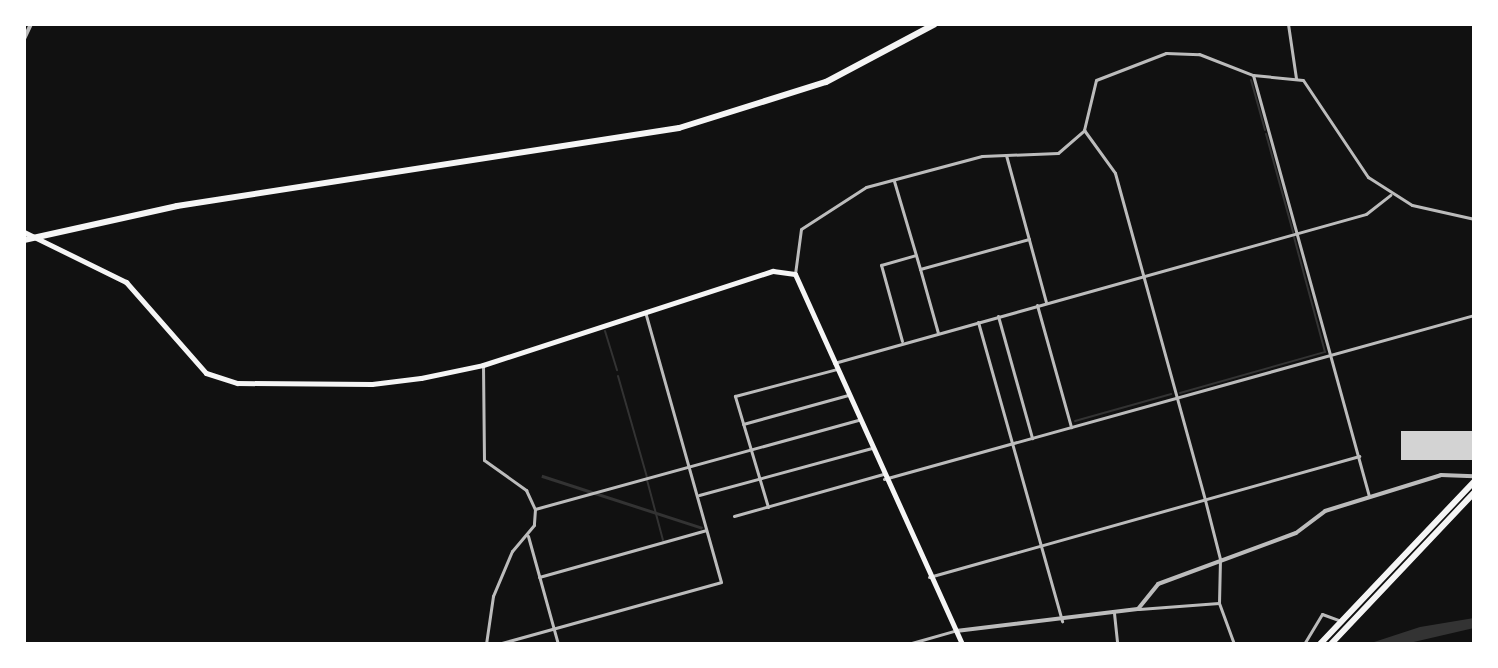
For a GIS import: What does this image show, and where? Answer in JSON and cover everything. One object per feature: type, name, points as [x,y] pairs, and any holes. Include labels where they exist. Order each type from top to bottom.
[{"type":"highway","points":[[24,240],[54,230],[679,128],[826,82],[935,24]]},
{"type":"highway","points":[[1320,644],[1474,479]]},
{"type":"highway","points":[[1331,644],[1474,493]]},
{"type":"main road","points":[[24,232],[126,282],[206,373],[221,381],[372,384],[483,365],[773,271],[795,274],[929,577],[962,644]]},
{"type":"street","points":[[24,39],[31,24]]},
{"type":"street","points":[[1288,24],[1296,78]]},
{"type":"street","points":[[795,274],[801,229],[866,187],[982,156],[1058,153],[1084,130],[1096,80],[1156,56],[1199,54],[1253,75],[1296,78],[1318,95],[1368,177],[1390,195],[1474,219]]},
{"type":"street","points":[[1253,75],[1370,497]]},
{"type":"street","points":[[1084,130],[1115,173],[1220,559],[1219,603],[1234,644]]},
{"type":"street","points":[[1006,155],[1046,303]]},
{"type":"street","points":[[894,180],[938,333]]},
{"type":"street","points":[[768,507],[754,450],[735,396],[903,343],[1366,214],[1390,195]]},
{"type":"street","points":[[920,269],[1029,239]]},
{"type":"street","points":[[903,343],[881,265],[916,255]]},
{"type":"street","points":[[1037,305],[1071,427]]},
{"type":"street","points":[[498,644],[721,582],[645,312]]},
{"type":"street","points":[[734,516],[1177,399],[1474,315]]},
{"type":"street","points":[[998,316],[1032,438]]},
{"type":"street","points":[[978,322],[1062,621]]},
{"type":"street","points":[[483,365],[484,460],[526,490],[535,509],[528,535],[558,644]]},
{"type":"street","points":[[743,424],[848,395]]},
{"type":"street","points":[[535,509],[859,420]]},
{"type":"street","points":[[699,495],[872,448]]},
{"type":"street","points":[[929,577],[1359,456]]},
{"type":"street","points":[[1138,609],[1158,584],[1296,533],[1325,511],[1441,475],[1474,479]]},
{"type":"street","points":[[539,577],[706,530]]},
{"type":"street","points":[[486,644],[493,596],[512,551],[528,535]]},
{"type":"street","points":[[908,644],[954,631],[1062,621],[1138,609],[1219,603]]},
{"type":"street","points":[[1114,613],[1117,644]]},
{"type":"street","points":[[1304,644],[1322,614],[1341,621]]},
{"type":"shaded area","points":[[542,475],[703,527],[702,530],[541,478]]},
{"type":"shaded area","points":[[1474,618],[1474,628],[1405,644],[1368,644],[1420,627]]},
{"type":"building","points":[[1401,431],[1474,431],[1474,460],[1401,460]]},
{"type":"waterway","points":[[1251,80],[1265,130]]},
{"type":"waterway","points":[[1266,134],[1293,232]]},
{"type":"waterway","points":[[1180,393],[1325,352],[1294,237]]},
{"type":"waterway","points":[[605,331],[617,370]]},
{"type":"waterway","points":[[618,376],[647,477]]},
{"type":"waterway","points":[[1075,421],[1171,394]]},
{"type":"waterway","points":[[647,480],[663,540]]}]
